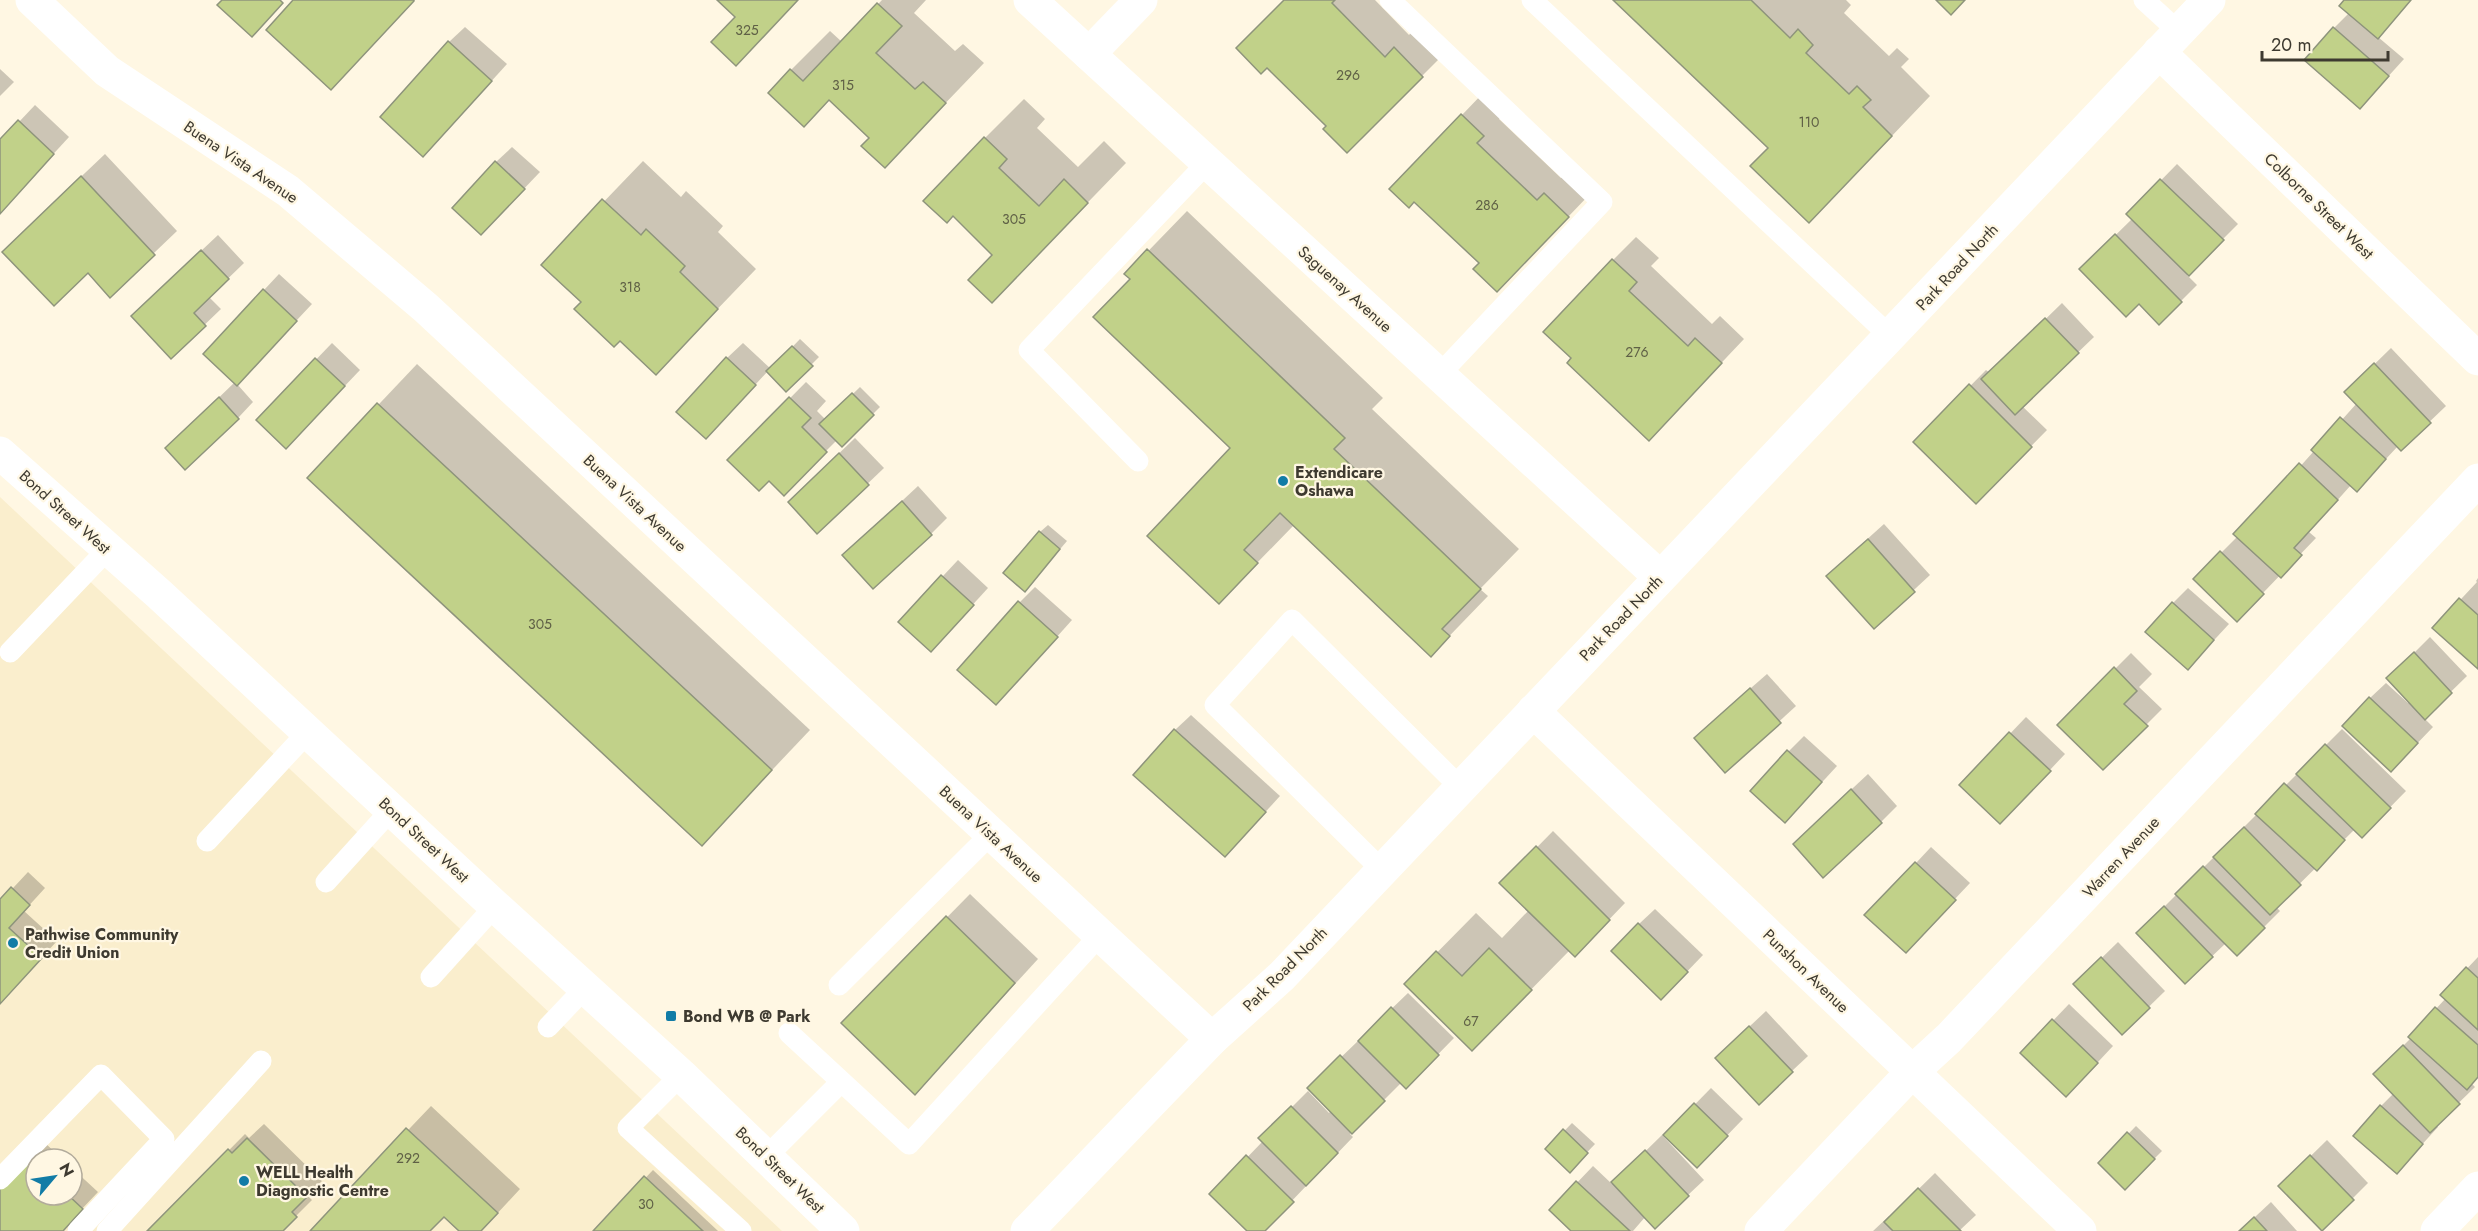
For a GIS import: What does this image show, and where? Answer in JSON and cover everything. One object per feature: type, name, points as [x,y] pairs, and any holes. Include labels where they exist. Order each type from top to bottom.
[{"type":"street","name":"Buena Vista Avenue","points":[[32,0],[107,71],[288,191],[426,308],[1212,1039]]},
{"type":"street","name":"Saguenay Avenue","points":[[1030,0],[1660,577]]},
{"type":"street","points":[[1089,54],[1141,0]]},
{"type":"street","name":"Park Road North","points":[[1027,1231],[1212,1039],[1282,976],[2209,0]]},
{"type":"street","name":"Colborne Street West","points":[[2169,42],[2478,359]]},
{"type":"street","name":"Bond Street West","points":[[0,453],[108,549],[681,1075],[843,1231]]},
{"type":"street","name":"Warren Avenue","points":[[1761,1231],[1912,1072],[1958,1029],[2478,480]]},
{"type":"street","name":"Punshon Avenue","points":[[1533,711],[2080,1231]]},
{"type":"street","points":[[2437,1231],[2478,1188]]},
{"type":"lane","points":[[1390,0],[1602,202],[1439,375]]},
{"type":"lane","points":[[1532,0],[1891,337]]},
{"type":"lane","points":[[2144,0],[2169,42]]},
{"type":"lane","points":[[1138,460],[1029,350],[1207,163]]},
{"type":"lane","points":[[10,652],[108,549]]},
{"type":"lane","points":[[1382,870],[1215,705],[1292,620],[1461,788]]},
{"type":"lane","points":[[207,841],[308,732]]},
{"type":"lane","points":[[326,882],[392,809]]},
{"type":"lane","points":[[839,986],[991,834]]},
{"type":"lane","points":[[430,977],[495,906]]},
{"type":"lane","points":[[789,1033],[909,1144],[1100,935]]},
{"type":"lane","points":[[548,1027],[585,988]]},
{"type":"lane","points":[[107,1231],[261,1061]]},
{"type":"lane","points":[[0,1179],[101,1075],[164,1139],[78,1231]]},
{"type":"lane","points":[[681,1075],[628,1128],[741,1231]]},
{"type":"lane","points":[[766,1157],[841,1082]]},
{"type":"shaded area","points":[[0,497],[782,1231],[0,1231]]},
{"type":"building","points":[[222,0],[280,0],[283,3],[252,37],[217,5]]},
{"type":"building","points":[[293,0],[414,1],[331,90],[266,30]]},
{"type":"building","points":[[717,0],[798,0],[736,66],[711,42],[735,17]]},
{"type":"building","points":[[1284,0],[1335,0],[1332,3],[1385,57],[1394,47],[1423,77],[1347,153],[1323,129],[1326,126],[1267,68],[1261,74],[1236,48]]},
{"type":"building","points":[[1613,0],[1751,0],[1790,38],[1798,29],[1813,45],[1806,53],[1849,94],[1857,86],[1871,100],[1863,107],[1892,136],[1809,223],[1750,166],[1768,148]]},
{"type":"building","points":[[1936,0],[1965,0],[1951,15]]},
{"type":"building","points":[[2344,0],[2411,0],[2378,39],[2339,6]]},
{"type":"building","points":[[877,3],[902,26],[876,53],[915,89],[923,82],[946,103],[885,168],[861,146],[869,138],[829,100],[804,127],[768,93],[790,69],[803,81]]},
{"type":"building","points":[[2333,27],[2389,76],[2360,109],[2304,60]]},
{"type":"building","points":[[448,41],[492,81],[423,157],[380,117]]},
{"type":"building","points":[[1461,114],[1484,136],[1477,143],[1537,200],[1544,193],[1569,217],[1497,292],[1473,269],[1479,263],[1414,202],[1409,208],[1389,189]]},
{"type":"building","points":[[18,120],[54,154],[0,214],[0,139]]},
{"type":"building","points":[[984,137],[1007,159],[999,168],[1039,206],[1064,179],[1088,203],[992,303],[968,280],[992,255],[953,216],[947,223],[923,201]]},
{"type":"building","points":[[495,161],[525,189],[481,235],[452,208]]},
{"type":"building","points":[[81,176],[155,255],[110,298],[88,273],[54,306],[2,252]]},
{"type":"building","points":[[2160,179],[2224,240],[2189,276],[2126,214]]},
{"type":"building","points":[[602,199],[641,235],[646,229],[685,266],[680,272],[718,309],[656,375],[620,341],[614,347],[574,309],[581,302],[541,265]]},
{"type":"building","points":[[2115,234],[2182,302],[2159,325],[2139,304],[2126,317],[2079,269]]},
{"type":"building","name":"Extendicare Oshawa","points":[[1147,249],[1345,438],[1334,449],[1481,589],[1442,629],[1450,636],[1431,657],[1280,513],[1244,550],[1258,563],[1219,604],[1147,536],[1230,448],[1093,317],[1130,279],[1124,274]]},
{"type":"building","points":[[201,250],[229,279],[194,313],[206,326],[171,359],[131,316]]},
{"type":"building","points":[[1612,259],[1637,282],[1629,291],[1688,346],[1695,338],[1722,363],[1649,441],[1567,363],[1571,358],[1543,332]]},
{"type":"building","points":[[263,289],[297,321],[237,386],[203,354]]},
{"type":"building","points":[[2045,318],[2079,353],[2015,415],[1981,379]]},
{"type":"building","points":[[792,346],[813,366],[786,392],[766,371]]},
{"type":"building","points":[[726,357],[756,385],[706,439],[676,412]]},
{"type":"building","points":[[315,358],[345,386],[286,449],[256,420]]},
{"type":"building","points":[[2374,363],[2431,423],[2401,451],[2344,392]]},
{"type":"building","points":[[1969,384],[2032,447],[1976,504],[1913,442]]},
{"type":"building","points":[[852,393],[874,415],[842,447],[819,424]]},
{"type":"building","points":[[219,397],[239,419],[185,470],[165,448]]},
{"type":"building","points":[[789,397],[811,418],[802,427],[827,452],[784,496],[769,481],[759,491],[727,460]]},
{"type":"building","points":[[377,403],[772,770],[702,846],[307,478]]},
{"type":"building","points":[[2340,417],[2386,459],[2357,492],[2311,450]]},
{"type":"building","points":[[839,453],[869,485],[817,534],[788,502]]},
{"type":"building","points":[[2299,463],[2338,500],[2294,548],[2302,555],[2281,578],[2233,534]]},
{"type":"building","points":[[902,501],[932,535],[873,589],[842,555]]},
{"type":"building","points":[[1039,531],[1060,549],[1025,592],[1003,573]]},
{"type":"building","points":[[1868,539],[1915,592],[1874,629],[1826,576]]},
{"type":"building","points":[[2220,551],[2264,594],[2237,622],[2193,579]]},
{"type":"building","points":[[941,575],[974,605],[931,652],[898,622]]},
{"type":"building","points":[[2459,598],[2478,615],[2478,669],[2432,628]]},
{"type":"building","points":[[1018,601],[1058,637],[996,705],[957,670]]},
{"type":"building","points":[[2172,602],[2214,640],[2188,670],[2145,632]]},
{"type":"building","points":[[2414,652],[2452,693],[2425,720],[2386,678]]},
{"type":"building","points":[[2114,667],[2137,691],[2124,704],[2148,726],[2103,770],[2057,725]]},
{"type":"building","points":[[1750,688],[1781,723],[1725,773],[1694,738]]},
{"type":"building","points":[[2369,697],[2418,743],[2391,772],[2342,726]]},
{"type":"building","points":[[1174,729],[1266,812],[1225,857],[1133,775]]},
{"type":"building","points":[[2009,732],[2051,771],[2000,824],[1959,785]]},
{"type":"building","points":[[2325,744],[2391,808],[2362,838],[2296,774]]},
{"type":"building","points":[[1787,750],[1822,782],[1785,823],[1750,791]]},
{"type":"building","points":[[2284,783],[2345,840],[2317,871],[2255,814]]},
{"type":"building","points":[[1851,789],[1882,823],[1823,878],[1793,844]]},
{"type":"building","points":[[2244,827],[2301,885],[2270,915],[2213,857]]},
{"type":"building","points":[[1536,846],[1610,920],[1575,957],[1499,883]]},
{"type":"building","points":[[1915,862],[1956,900],[1906,953],[1864,915]]},
{"type":"building","points":[[2203,866],[2265,928],[2237,956],[2175,894]]},
{"type":"building","name":"Pathwise Community Credit Union","points":[[11,887],[30,905],[9,928],[42,958],[0,1004],[0,899]]},
{"type":"building","points":[[2164,906],[2213,957],[2185,984],[2136,933]]},
{"type":"building","points":[[946,916],[1015,983],[915,1095],[841,1023]]},
{"type":"building","points":[[1638,923],[1688,972],[1661,1000],[1611,951]]},
{"type":"building","points":[[1489,948],[1532,990],[1472,1051],[1404,984],[1436,951],[1462,976]]},
{"type":"building","points":[[2101,957],[2150,1008],[2122,1035],[2073,984]]},
{"type":"building","points":[[2466,967],[2478,978],[2478,1030],[2440,995]]},
{"type":"building","points":[[1391,1007],[1439,1055],[1406,1089],[1358,1041]]},
{"type":"building","points":[[2435,1007],[2478,1045],[2478,1077],[2467,1090],[2408,1037]]},
{"type":"building","points":[[2052,1019],[2098,1063],[2066,1097],[2020,1053]]},
{"type":"building","points":[[1749,1026],[1793,1072],[1759,1105],[1715,1058]]},
{"type":"building","points":[[2403,1045],[2460,1104],[2430,1133],[2373,1074]]},
{"type":"building","points":[[1340,1055],[1385,1101],[1352,1134],[1307,1088]]},
{"type":"building","points":[[1694,1103],[1728,1136],[1697,1168],[1663,1135]]},
{"type":"building","points":[[2380,1105],[2423,1144],[2397,1174],[2353,1136]]},
{"type":"building","points":[[1291,1106],[1338,1153],[1306,1186],[1258,1138]]},
{"type":"building","points":[[406,1128],[498,1213],[481,1231],[459,1231],[444,1217],[430,1231],[310,1231]]},
{"type":"building","points":[[1563,1129],[1588,1153],[1570,1173],[1545,1149]]},
{"type":"building","points":[[2127,1132],[2155,1159],[2125,1190],[2098,1163]]},
{"type":"building","name":"WELL Health Diagnostic Centre","points":[[247,1138],[307,1197],[292,1212],[297,1217],[283,1231],[147,1231],[228,1149],[232,1153]]},
{"type":"building","points":[[1645,1150],[1689,1196],[1655,1229],[1611,1182]]},
{"type":"building","points":[[1246,1155],[1294,1202],[1265,1231],[1247,1231],[1209,1194]]},
{"type":"building","points":[[2310,1155],[2354,1200],[2322,1231],[2278,1186]]},
{"type":"building","points":[[24,1159],[24,1207],[81,1207],[83,1209],[63,1231],[0,1231],[0,1184]]},
{"type":"building","points":[[644,1176],[703,1231],[593,1231]]},
{"type":"building","points":[[1576,1181],[1630,1231],[1571,1231],[1549,1210]]},
{"type":"building","points":[[1918,1188],[1961,1231],[1893,1231],[1884,1222]]},
{"type":"building","points":[[2254,1217],[2267,1231],[2239,1231]]},
{"type":"place","name":"Extendicare Oshawa","points":[[1283,481]]},
{"type":"place","name":"Pathwise Community Credit Union","points":[[13,943]]},
{"type":"place","name":"Bond WB @ Park","points":[[671,1016]]},
{"type":"place","name":"WELL Health Diagnostic Centre","points":[[244,1181]]}]
